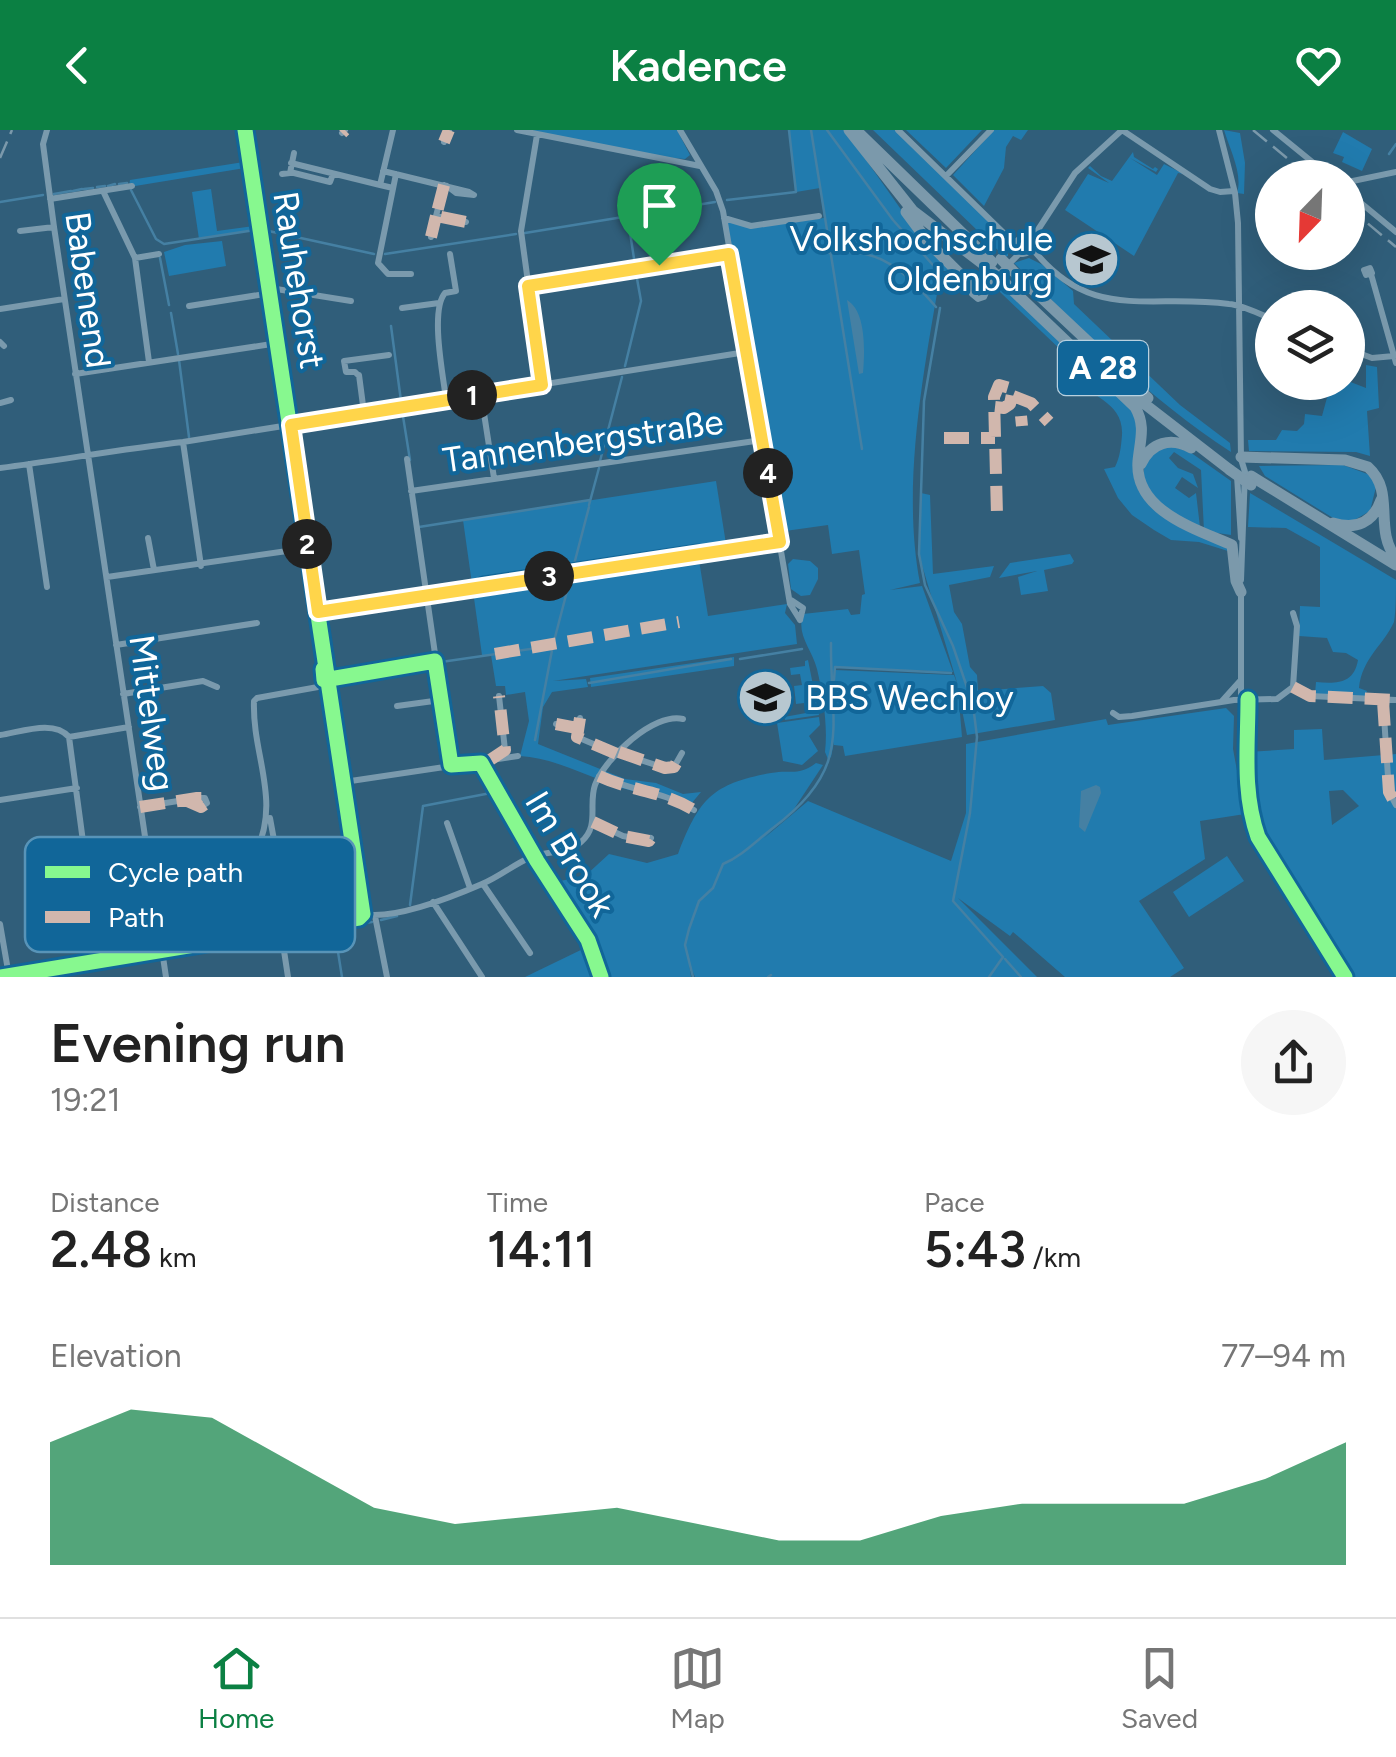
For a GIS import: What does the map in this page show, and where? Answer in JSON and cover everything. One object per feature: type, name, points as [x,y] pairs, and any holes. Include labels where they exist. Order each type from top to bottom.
[{"type":"highway","points":[[853,130],[924,238],[980,286]]},
{"type":"highway","name":"A 28","points":[[853,130],[996,264]]},
{"type":"highway","name":"A 28","points":[[867,130],[1007,275],[1138,400],[1205,453],[1234,463]]},
{"type":"highway","points":[[897,195],[936,232],[996,264]]},
{"type":"highway","points":[[1007,275],[1137,409],[1143,434],[1139,483],[1150,499],[1191,528],[1234,548],[1240,592]]},
{"type":"highway","name":"A 28","points":[[1007,275],[1142,393],[1251,480],[1396,574]]},
{"type":"highway","points":[[1138,467],[1150,450],[1166,442],[1205,453]]},
{"type":"highway","points":[[1234,463],[1352,461],[1368,466],[1382,486],[1384,536],[1396,558]]},
{"type":"highway","name":"A 28","points":[[1251,480],[1396,566]]},
{"type":"highway","points":[[1315,516],[1348,526],[1363,524],[1379,506],[1382,486]]},
{"type":"highway","points":[[1218,540],[1241,539]]},
{"type":"street","name":"Babenend","points":[[46,130],[43,144],[50,199],[88,457]]},
{"type":"street","name":"Rauhehorst","points":[[245,130],[352,837]]},
{"type":"street","points":[[380,185],[393,130]]},
{"type":"street","points":[[444,142],[449,130]]},
{"type":"street","points":[[517,130],[701,166]]},
{"type":"street","points":[[680,130],[719,196],[792,609],[800,620]]},
{"type":"street","points":[[898,130],[1004,231],[1079,290],[1097,298],[1239,306],[1255,312]]},
{"type":"street","points":[[946,176],[991,130]]},
{"type":"street","points":[[980,286],[1023,246],[1075,173],[1122,130],[1210,188],[1220,192],[1234,190]]},
{"type":"street","points":[[1219,130],[1234,190],[1239,306],[1234,463],[1241,539],[1243,784],[1250,826],[1268,864],[1342,977]]},
{"type":"street","points":[[1273,130],[1310,160]]},
{"type":"street","points":[[538,136],[521,231],[542,385]]},
{"type":"street","points":[[294,153],[288,170],[333,174],[393,188]]},
{"type":"street","points":[[384,171],[446,186],[431,236]]},
{"type":"street","points":[[1365,179],[1396,172]]},
{"type":"street","points":[[396,174],[378,262],[388,274],[412,274]]},
{"type":"street","points":[[50,199],[132,186]]},
{"type":"street","points":[[103,191],[134,258],[149,362]]},
{"type":"street","points":[[1365,206],[1396,232]]},
{"type":"street","points":[[436,216],[466,222]]},
{"type":"street","points":[[724,218],[751,226],[819,216]]},
{"type":"street","points":[[20,231],[54,226]]},
{"type":"street","points":[[134,258],[159,254]]},
{"type":"street","points":[[446,398],[439,302],[443,294],[456,291],[450,254]]},
{"type":"street","points":[[528,286],[729,254]]},
{"type":"street","points":[[1365,355],[1395,358],[1371,274]]},
{"type":"street","points":[[189,306],[271,290],[351,301]]},
{"type":"street","points":[[0,309],[64,299]]},
{"type":"street","points":[[402,308],[439,302]]},
{"type":"street","points":[[75,374],[278,343]]},
{"type":"street","points":[[0,468],[746,352]]},
{"type":"street","points":[[364,414],[356,360],[389,355]]},
{"type":"street","points":[[481,394],[494,478]]},
{"type":"street","points":[[0,402],[12,400]]},
{"type":"street","name":"Tannenbergstraße","points":[[412,491],[762,440]]},
{"type":"street","points":[[183,442],[202,566]]},
{"type":"street","name":"Mittelweg","points":[[88,457],[144,837]]},
{"type":"street","points":[[407,459],[451,766]]},
{"type":"street","points":[[29,464],[47,587]]},
{"type":"street","points":[[148,538],[154,570]]},
{"type":"street","points":[[698,554],[780,542]]},
{"type":"street","points":[[106,577],[308,548]]},
{"type":"street","points":[[318,612],[484,586]]},
{"type":"street","points":[[1113,713],[1119,717],[1132,716],[1221,702],[1277,699],[1293,686],[1297,626],[1293,613]]},
{"type":"street","points":[[116,645],[256,623]]},
{"type":"street","points":[[1221,702],[1241,679]]},
{"type":"street","points":[[123,694],[203,681],[217,686]]},
{"type":"street","points":[[273,837],[254,701],[329,685]]},
{"type":"street","points":[[1293,686],[1310,696],[1396,700]]},
{"type":"street","points":[[488,762],[505,750],[500,696]]},
{"type":"street","points":[[397,706],[440,700]]},
{"type":"street","points":[[1383,701],[1389,792],[1396,805]]},
{"type":"street","points":[[580,718],[576,737],[618,753],[665,768],[674,767],[682,753]]},
{"type":"street","points":[[355,919],[433,902],[483,884],[534,856],[572,848],[585,838],[593,822],[594,791],[599,776],[618,753],[665,718],[683,720]]},
{"type":"street","points":[[556,724],[577,728]]},
{"type":"street","points":[[0,735],[55,728],[70,737],[129,727]]},
{"type":"street","points":[[70,737],[84,837]]},
{"type":"street","points":[[344,782],[518,756]]},
{"type":"street","points":[[599,776],[632,790],[667,795],[694,810]]},
{"type":"street","points":[[0,800],[77,788]]},
{"type":"street","name":"Im Brook","points":[[498,792],[591,946]]},
{"type":"street","points":[[140,807],[185,800]]},
{"type":"street","points":[[264,837],[269,812]]},
{"type":"street","points":[[593,822],[638,840],[651,838]]},
{"type":"street","points":[[447,823],[470,888]]},
{"type":"street","name":"Rauhehorst","points":[[355,858],[363,914]]},
{"type":"street","points":[[483,884],[530,953]]},
{"type":"street","points":[[433,902],[482,977]]},
{"type":"street","points":[[375,916],[387,977]]},
{"type":"street","points":[[0,924],[9,976]]},
{"type":"street","points":[[97,952],[99,962]]},
{"type":"street","points":[[1,977],[162,952]]},
{"type":"street","name":"Mittelweg","points":[[162,952],[166,977]]},
{"type":"street","points":[[284,952],[288,977]]},
{"type":"shaded area","points":[[522,130],[677,130],[690,155],[685,159],[672,158]]},
{"type":"shaded area","points":[[789,130],[845,130],[919,235],[950,271],[941,271],[917,427],[913,507],[920,583],[890,590],[922,586],[953,672],[834,667],[834,683],[835,670],[954,675],[958,686],[919,555],[921,493],[930,495],[933,574],[994,566],[990,577],[949,585],[970,667],[977,675],[978,691],[1043,686],[1051,693],[1055,720],[967,735],[958,690],[962,737],[845,756],[843,746],[834,742],[828,759],[821,689],[801,622],[803,614],[848,609],[851,615],[860,614],[865,594],[859,550],[832,554],[828,525],[778,532],[747,360],[754,359],[754,354],[748,350],[724,218],[751,228],[824,218],[820,188],[796,192]]},
{"type":"shaded area","points":[[873,130],[895,130],[1009,238],[1008,256],[1005,257]]},
{"type":"shaded area","points":[[906,130],[982,130],[946,168]]},
{"type":"shaded area","points":[[994,130],[1028,130],[1021,140],[1013,136],[1006,147],[1004,168],[984,206],[953,175]]},
{"type":"shaded area","points":[[1224,130],[1240,133],[1245,163],[1244,194],[1237,193],[1237,170]]},
{"type":"shaded area","points":[[1343,132],[1372,149],[1365,164],[1365,160],[1343,160],[1344,157],[1333,153]]},
{"type":"shaded area","points":[[1133,152],[1134,157],[1158,169],[1156,172],[1130,158],[1157,175],[1164,164],[1184,174],[1178,173],[1134,256],[1065,210],[1088,174],[1109,183],[1090,166],[1112,181]]},
{"type":"shaded area","points":[[250,161],[251,167],[129,187],[130,180]]},
{"type":"shaded area","points":[[211,189],[217,231],[254,226],[255,230],[199,239],[192,192]]},
{"type":"shaded area","points":[[222,241],[226,266],[169,276],[164,252]]},
{"type":"shaded area","points":[[1029,258],[1073,291],[1074,304],[1180,405],[1230,443],[1231,452],[1144,386],[1014,263]]},
{"type":"shaded area","points":[[1000,282],[1127,402],[1139,425],[1134,478],[1145,499],[1229,545],[1228,551],[1199,542],[1171,540],[1132,515],[1118,498],[1104,469],[1115,467],[1119,456],[1122,435],[1117,415],[1074,375],[1069,375],[1059,363],[1063,352],[1000,292]]},
{"type":"shaded area","points":[[847,300],[858,313],[863,332],[863,373],[859,374]]},
{"type":"shaded area","points":[[1366,365],[1377,367],[1379,408],[1367,411],[1370,456],[1356,452],[1249,451],[1248,440],[1276,440],[1282,430],[1297,431],[1304,424],[1305,414],[1322,416],[1326,400],[1365,400]]},
{"type":"shaded area","points":[[1168,445],[1190,452],[1231,481],[1231,535],[1204,531],[1201,470],[1174,452],[1169,458],[1178,468],[1193,474],[1198,488],[1182,477],[1175,488],[1189,498],[1196,493],[1200,527],[1173,512],[1150,491],[1144,480],[1144,468],[1152,456]]},
{"type":"shaded area","points":[[1343,465],[1370,475],[1376,487],[1370,511],[1351,522],[1338,521],[1265,476],[1259,466]]},
{"type":"shaded area","points":[[716,481],[727,550],[698,554],[708,616],[787,604],[785,613],[795,625],[797,644],[553,681],[586,679],[588,687],[552,692],[543,707],[538,744],[625,779],[656,783],[683,794],[701,792],[686,810],[663,797],[619,787],[545,760],[520,756],[529,721],[525,692],[506,695],[505,686],[496,686],[491,655],[482,655],[463,520]]},
{"type":"shaded area","points":[[1250,493],[1396,580],[1394,622],[1364,668],[1359,688],[1367,691],[1364,698],[1315,694],[1316,682],[1348,678],[1358,660],[1346,653],[1333,652],[1327,638],[1299,636],[1300,606],[1320,607],[1320,547],[1286,528],[1248,527]]},
{"type":"shaded area","points":[[1070,554],[1072,564],[1044,570],[1048,591],[1021,595],[1018,577],[1037,571],[999,578],[1010,563]]},
{"type":"shaded area","points":[[793,559],[810,561],[818,568],[818,579],[810,595],[801,596],[791,589],[788,564]]},
{"type":"shaded area","points":[[734,657],[734,666],[591,687],[590,678]]},
{"type":"shaded area","points":[[808,660],[819,715],[785,720],[784,717],[806,713],[804,703],[796,704],[794,686],[802,685],[800,674],[791,675],[790,668],[805,666]]},
{"type":"shaded area","points":[[1226,708],[1234,716],[1233,749],[1245,814],[1200,821],[1205,859],[1139,901],[1184,968],[1170,977],[1065,977],[1013,932],[1010,936],[958,898],[1037,977],[695,977],[689,963],[691,977],[603,977],[592,946],[597,943],[594,933],[584,930],[555,882],[585,876],[609,854],[647,863],[678,854],[693,820],[721,789],[751,777],[804,770],[816,763],[823,765],[792,812],[763,839],[808,801],[951,861],[966,813],[966,744],[1106,719],[1108,725]]},
{"type":"shaded area","points":[[819,717],[820,725],[809,736],[818,751],[802,765],[783,761],[777,723]]},
{"type":"shaded area","points":[[1322,729],[1324,760],[1396,754],[1396,977],[1348,977],[1270,862],[1254,824],[1249,805],[1247,752],[1294,749],[1294,730]],"holes":[[[1343,790],[1359,806],[1332,825],[1329,791]]]},
{"type":"shaded area","points":[[1096,785],[1101,793],[1085,832],[1079,827],[1081,791]]},
{"type":"shaded area","points":[[1227,856],[1244,881],[1189,917],[1173,892]]},
{"type":"shaded area","points":[[587,947],[598,977],[525,977]]},
{"type":"waterway","points":[[727,200],[796,192],[789,130]]},
{"type":"waterway","points":[[811,130],[862,449]]},
{"type":"waterway","points":[[827,130],[893,220],[940,273]]},
{"type":"waterway","points":[[1389,154],[1396,144]]},
{"type":"waterway","points":[[119,184],[127,183]]},
{"type":"waterway","points":[[108,186],[115,184]]},
{"type":"waterway","points":[[97,187],[105,186]]},
{"type":"waterway","points":[[84,189],[93,188]]},
{"type":"waterway","points":[[73,191],[82,189]]},
{"type":"waterway","points":[[131,190],[156,239],[164,244],[255,230]]},
{"type":"waterway","points":[[54,194],[71,191]]},
{"type":"waterway","points":[[0,202],[43,195]]},
{"type":"waterway","points":[[525,233],[715,202]]},
{"type":"waterway","points":[[635,217],[629,226],[635,265]]},
{"type":"waterway","points":[[264,230],[374,254]]},
{"type":"waterway","points":[[385,254],[516,234]]},
{"type":"waterway","points":[[829,253],[862,253],[890,264],[936,307]]},
{"type":"waterway","points":[[160,258],[169,305]]},
{"type":"waterway","points":[[625,366],[641,301],[636,273]]},
{"type":"waterway","points":[[940,308],[924,401],[919,554],[925,585],[953,646],[973,705],[977,737],[970,813],[953,901],[1003,957],[989,977]]},
{"type":"waterway","points":[[171,313],[178,354]]},
{"type":"waterway","points":[[391,326],[401,401]]},
{"type":"waterway","points":[[179,360],[189,437]]},
{"type":"waterway","points":[[600,461],[622,377]]},
{"type":"waterway","points":[[402,410],[410,460]]},
{"type":"waterway","points":[[589,505],[599,468]]},
{"type":"waterway","points":[[419,527],[590,500]]},
{"type":"waterway","points":[[535,740],[553,645],[589,507]]},
{"type":"waterway","points":[[693,977],[685,945],[699,901],[713,888],[723,864],[743,853],[799,806],[827,765],[834,723],[831,643]]},
{"type":"waterway","points":[[441,662],[551,646]]},
{"type":"waterway","points":[[740,659],[802,649]]},
{"type":"waterway","points":[[589,683],[731,659]]},
{"type":"waterway","points":[[332,680],[432,663]]},
{"type":"waterway","points":[[834,680],[835,667],[951,673]]},
{"type":"waterway","points":[[484,764],[499,791]]},
{"type":"waterway","points":[[410,905],[423,806],[496,792]]},
{"type":"waterway","points":[[381,920],[397,916]]},
{"type":"waterway","points":[[355,924],[372,922]]},
{"type":"waterway","points":[[338,952],[342,977]]},
{"type":"waterway","points":[[1005,959],[1021,977]]},
{"type":"railway","points":[[0,158],[12,130]]},
{"type":"railway","points":[[1253,130],[1289,160]]},
{"type":"railway","points":[[1365,221],[1396,247]]},
{"type":"marked path","points":[[342,133],[345,130]]},
{"type":"marked path","points":[[444,142],[449,130]]},
{"type":"marked path","points":[[444,185],[436,216],[466,222]]},
{"type":"marked path","points":[[431,237],[436,216]]},
{"type":"marked path","points":[[995,407],[1010,404],[1013,389],[999,385],[994,397],[997,515]]},
{"type":"marked path","points":[[1013,396],[1031,403],[1049,422]]},
{"type":"marked path","points":[[1021,416],[1022,426]]},
{"type":"marked path","points":[[944,438],[995,438]]},
{"type":"marked path","points":[[495,654],[679,622]]},
{"type":"marked path","points":[[1293,687],[1310,696],[1396,700]]},
{"type":"marked path","points":[[487,762],[505,750],[499,696]]},
{"type":"marked path","points":[[1383,701],[1389,792],[1396,805]]},
{"type":"marked path","points":[[580,718],[577,737],[617,754]]},
{"type":"marked path","points":[[556,724],[577,728]]},
{"type":"marked path","points":[[619,752],[665,768],[674,767],[682,753]]},
{"type":"marked path","points":[[599,776],[670,798],[694,810]]},
{"type":"marked path","points":[[140,807],[197,798],[205,798],[207,803],[201,807],[185,800]]},
{"type":"marked path","points":[[593,822],[623,836],[649,841],[651,838]]},
{"type":"cycle path","points":[[245,130],[351,837]]},
{"type":"cycle path","points":[[484,586],[698,554]]},
{"type":"cycle path","points":[[323,669],[324,680],[435,661],[451,765],[481,763],[588,940],[601,977]]},
{"type":"cycle path","points":[[1248,699],[1248,786],[1258,837],[1345,977]]},
{"type":"cycle path","points":[[355,861],[363,914],[355,919]]},
{"type":"cycle path","points":[[1,977],[153,952]]},
{"type":"place","name":"Volkshochschule Oldenburg","points":[[1092,259]]},
{"type":"place","name":"BBS Wechloy","points":[[766,698]]},
{"type":"route","points":[[729,254],[780,542],[318,612],[291,425],[542,385],[528,286],[659,265],[729,254]]}]
